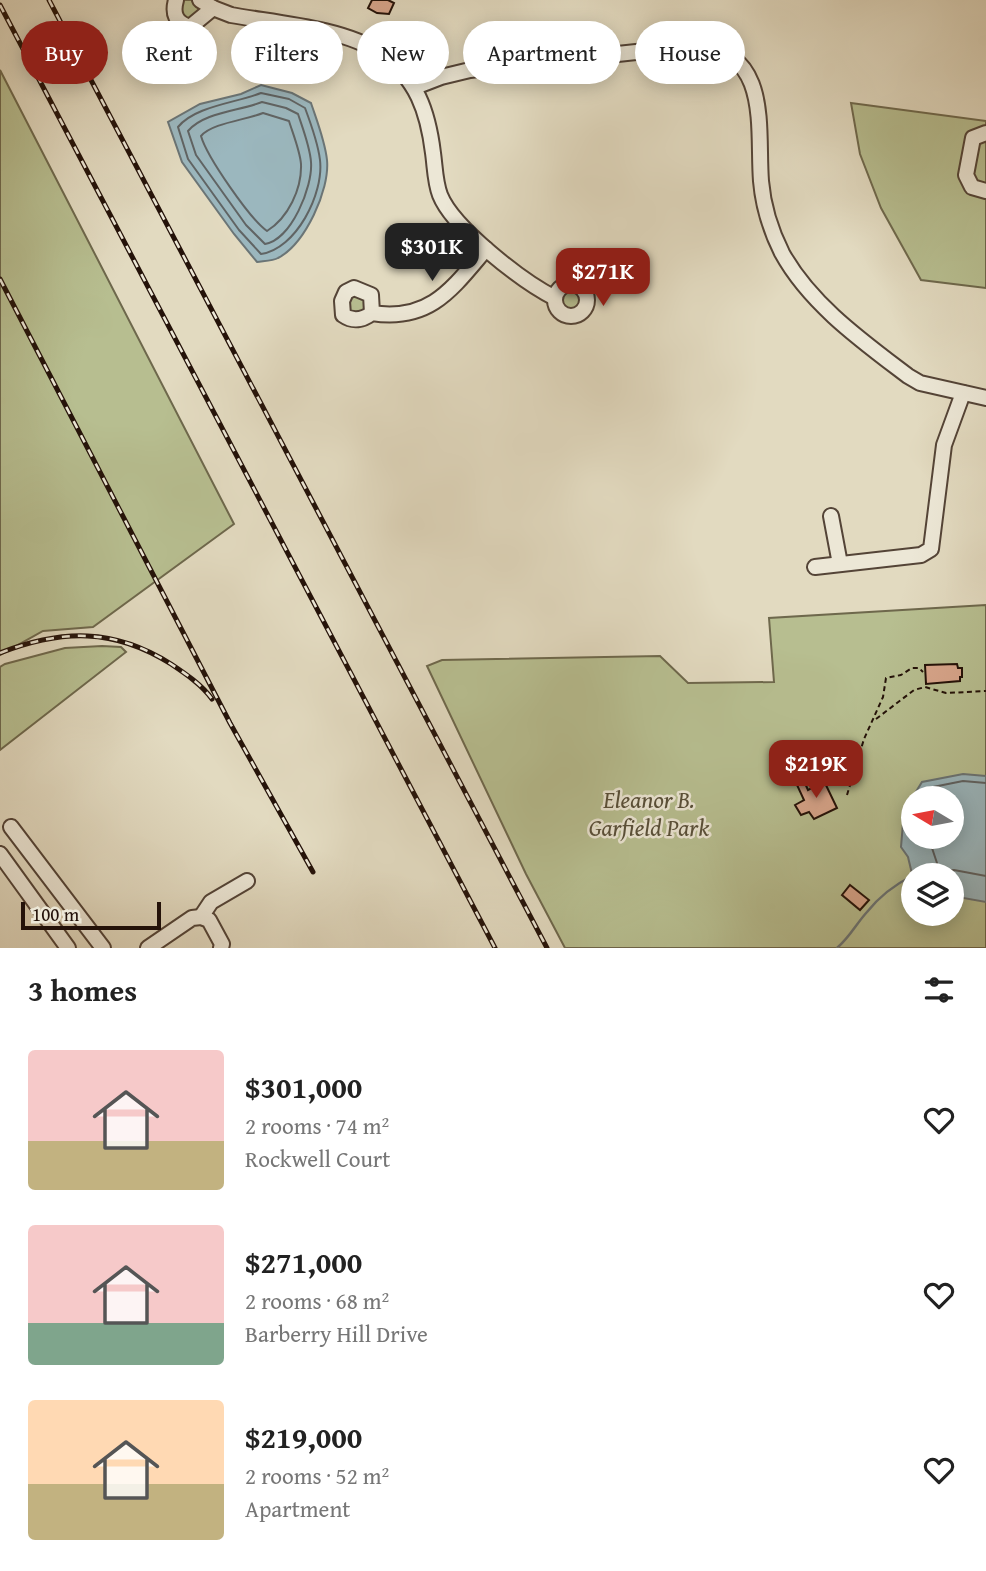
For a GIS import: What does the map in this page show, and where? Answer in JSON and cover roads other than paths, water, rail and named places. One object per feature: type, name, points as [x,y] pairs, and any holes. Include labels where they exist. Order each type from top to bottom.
[{"type":"street","points":[[176,0],[176,19],[190,27],[214,8]]},
{"type":"street","points":[[200,0],[231,15],[348,37],[380,53],[415,87],[430,127],[440,195],[452,216],[486,248],[542,292],[555,298]]},
{"type":"street","points":[[415,87],[470,70],[673,48],[699,47],[720,51],[736,60],[749,74],[758,104],[761,185],[765,209],[782,252],[797,276],[823,306],[908,376],[920,383],[986,398]]},
{"type":"street","points":[[986,132],[973,138],[966,175],[972,187],[986,191]]},
{"type":"street","points":[[372,313],[401,315],[427,306],[449,292],[486,248]]},
{"type":"street","points":[[815,567],[921,555],[931,549],[944,445],[963,393]]},
{"type":"street","points":[[831,516],[840,564]]},
{"type":"street","points":[[11,827],[103,948]]},
{"type":"street","points":[[0,854],[68,948]]},
{"type":"street","points":[[201,917],[211,902],[247,881]]},
{"type":"street","points":[[148,948],[192,918],[201,917],[209,920],[222,944],[221,948]]},
{"type":"water","points":[[261,85],[292,93],[311,103],[324,146],[327,172],[314,215],[297,241],[278,258],[257,262],[182,162],[168,122],[200,104],[241,94]]},
{"type":"water","points":[[963,774],[986,776],[986,902],[964,898],[964,863],[909,863],[902,849],[964,849],[964,786],[920,786],[922,782]]},
{"type":"waterway","points":[[837,948],[877,901],[901,882]]},
{"type":"railway","points":[[49,0],[547,948]]},
{"type":"railway","points":[[0,5],[495,948]]},
{"type":"railway","points":[[0,279],[230,723],[313,872]]},
{"type":"railway","points":[[0,653],[66,636],[108,638],[150,652],[171,664],[199,684],[212,699]]},
{"type":"park label","name":"Eleanor B. Garfield Park","points":[[649,813]]}]
